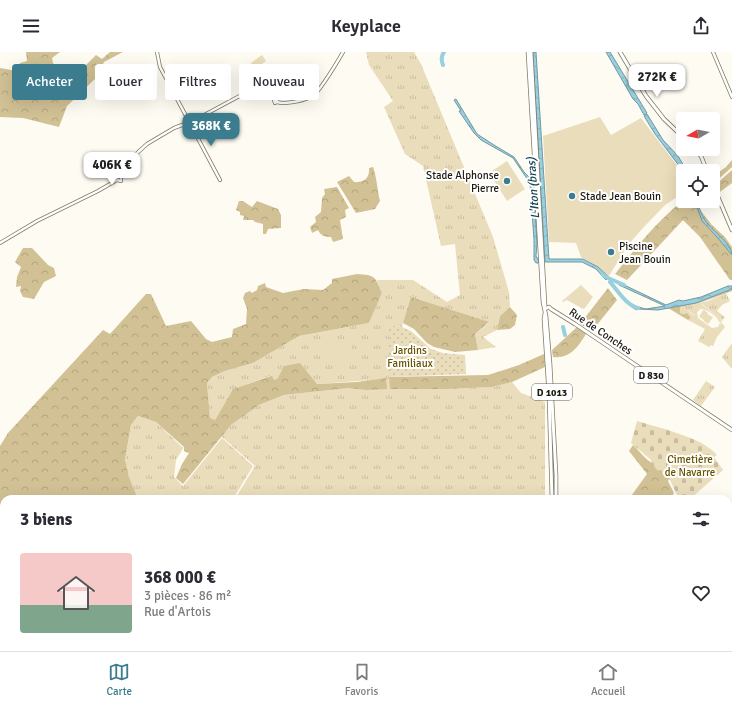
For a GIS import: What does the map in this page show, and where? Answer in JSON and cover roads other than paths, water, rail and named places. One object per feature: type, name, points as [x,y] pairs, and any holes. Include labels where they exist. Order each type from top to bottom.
[{"type":"main road","name":"D 1013","points":[[528,52],[543,301],[545,309],[544,319],[552,495]]},
{"type":"main road","name":"D 1013","points":[[531,52],[545,309],[552,390],[556,495]]},
{"type":"main road","points":[[620,52],[646,96],[664,119],[676,130]]},
{"type":"main road","points":[[720,202],[732,230]]},
{"type":"main road","name":"Rue de Conches","points":[[545,309],[549,307],[551,308],[732,430]]},
{"type":"street","points":[[156,52],[160,66],[220,180]]},
{"type":"street","points":[[0,243],[37,221],[117,180],[117,176],[121,176],[140,149],[158,137],[260,85],[266,84],[271,87],[277,100],[282,104],[292,103],[314,94],[343,52]]},
{"type":"street","points":[[713,52],[732,97]]},
{"type":"water","points":[[536,52],[549,259],[583,259],[598,267],[609,277],[606,280],[596,269],[582,262],[545,262],[533,56],[533,53]]},
{"type":"water","points":[[606,52],[610,52],[647,113],[644,115],[638,104],[633,99]]},
{"type":"water","points":[[456,99],[477,134],[514,157],[524,172],[530,178],[533,177],[537,244],[536,256],[539,261],[538,263],[534,260],[530,183],[513,158],[481,140],[474,133],[459,111],[461,111],[454,100]]},
{"type":"water","points":[[647,114],[663,140],[676,154],[676,156],[678,156],[683,164],[678,164],[655,134],[644,116]]},
{"type":"water","points":[[697,208],[699,208],[711,227],[726,242],[732,255],[717,237],[702,221]]},
{"type":"water","points":[[620,283],[666,305],[679,300],[683,301],[701,297],[728,286],[732,286],[732,289],[696,303],[658,310],[637,310],[633,308],[634,306],[646,309],[665,306],[619,285]]},
{"type":"waterway","name":"L'Iton (bras)","points":[[443,65],[442,55],[444,52]]},
{"type":"waterway","name":"L'Iton (bras)","points":[[603,275],[624,285]]},
{"type":"waterway","name":"L'Iton (bras)","points":[[610,282],[626,301],[638,308]]},
{"type":"waterway","name":"L'Iton (bras)","points":[[563,327],[565,335]]},
{"type":"place","name":"Stade Alphonse Pierre","points":[[507,181]]},
{"type":"place","name":"Stade Jean Bouin","points":[[572,196]]},
{"type":"place","name":"Piscine Jean Bouin","points":[[611,252]]},
{"type":"park label","name":"Jardins Familiaux","points":[[410,356]]},
{"type":"park label","name":"Cimetière de Navarre","points":[[690,465]]}]
